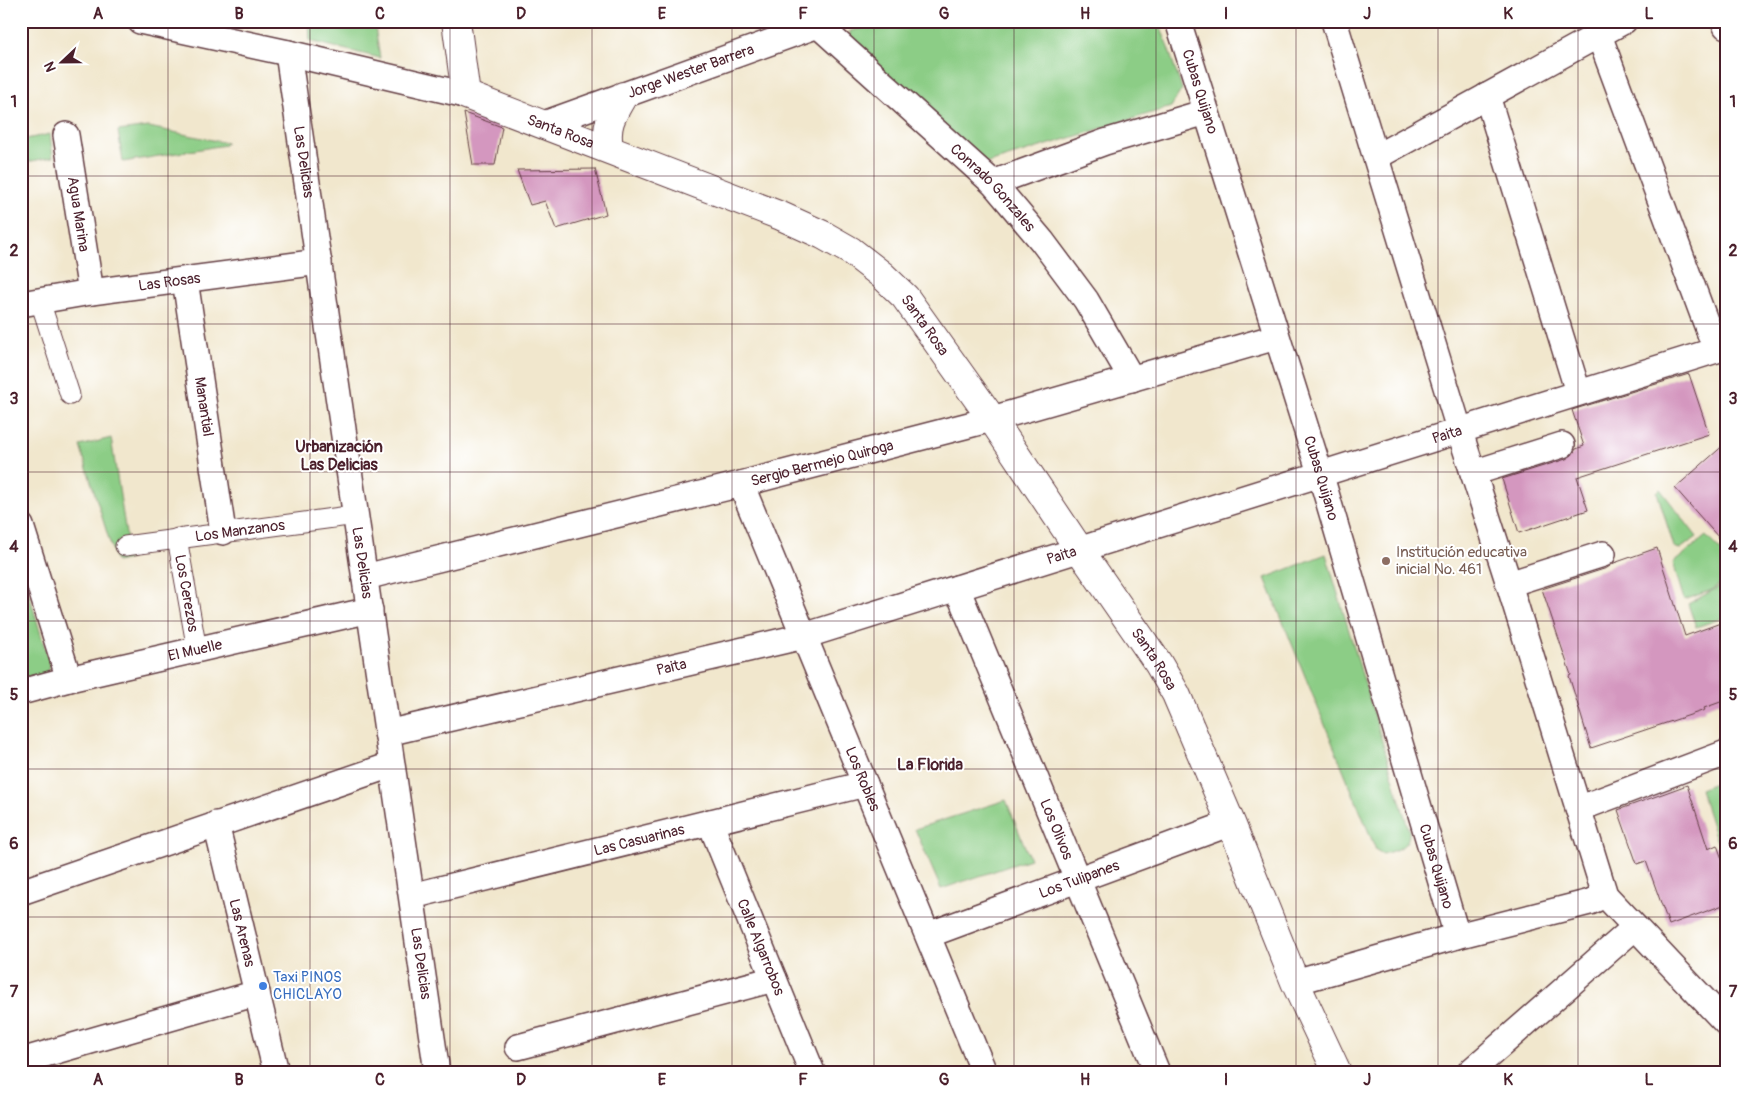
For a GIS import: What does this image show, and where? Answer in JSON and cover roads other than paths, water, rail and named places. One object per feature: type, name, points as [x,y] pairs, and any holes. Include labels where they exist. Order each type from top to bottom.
[{"type":"street","name":"Santa Rosa","points":[[140,21],[288,53],[466,95],[609,149],[823,234],[851,251],[882,275],[905,298],[925,324],[992,419],[1138,634],[1176,694],[1295,982],[1337,1072]]},
{"type":"street","points":[[456,21],[466,95]]},
{"type":"street","name":"Cubas Quijano","points":[[1178,21],[1320,473],[1457,936]]},
{"type":"street","points":[[1334,21],[1605,895],[1634,928],[1726,1023]]},
{"type":"street","points":[[1376,157],[1624,21]]},
{"type":"street","points":[[1724,21],[1726,26]]},
{"type":"street","name":"Jorge Wester Barrera","points":[[544,124],[829,23]]},
{"type":"street","name":"Conrado Gonzales","points":[[829,23],[993,183],[1042,241],[1086,300],[1132,379]]},
{"type":"street","points":[[1599,35],[1721,348]]},
{"type":"street","name":"Las Delicias","points":[[288,53],[391,765],[412,896],[436,1072]]},
{"type":"street","points":[[609,149],[606,134],[612,114],[623,96]]},
{"type":"street","points":[[1487,96],[1578,392]]},
{"type":"street","points":[[993,183],[1105,142],[1206,112]]},
{"type":"street","name":"Agua Marina","points":[[66,135],[91,292]]},
{"type":"street","name":"Las Rosas","points":[[31,302],[91,292],[319,262]]},
{"type":"street","name":"Manantial","points":[[185,280],[223,532]]},
{"type":"street","points":[[31,302],[70,395]]},
{"type":"street","name":"Sergio Bermejo Quiroga","points":[[365,577],[741,484],[992,419],[1276,337]]},
{"type":"street","name":"Paita","points":[[387,733],[804,636],[1721,348]]},
{"type":"street","points":[[1473,473],[1562,445]]},
{"type":"street","name":"Los Robles","points":[[741,484],[984,1072]]},
{"type":"street","name":"Los Manzanos","points":[[125,546],[356,515]]},
{"type":"street","points":[[21,526],[28,574],[69,679]]},
{"type":"street","name":"Los Cerezos","points":[[177,538],[197,650]]},
{"type":"street","points":[[1509,584],[1603,554]]},
{"type":"street","name":"Los Olivos","points":[[957,588],[1079,879],[1157,1072]]},
{"type":"street","name":"El Muelle","points":[[21,692],[69,679],[370,610]]},
{"type":"street","points":[[1578,809],[1726,753]]},
{"type":"street","points":[[21,892],[391,765]]},
{"type":"street","name":"Las Casuarinas","points":[[412,896],[865,784]]},
{"type":"street","name":"Calle Algarrobos","points":[[710,822],[812,1072]]},
{"type":"street","name":"Las Arenas","points":[[216,824],[276,1072]]},
{"type":"street","name":"Los Tulipanes","points":[[928,935],[1231,824]]},
{"type":"street","points":[[1295,982],[1457,936],[1590,902],[1605,895]]},
{"type":"street","points":[[1470,1072],[1634,928]]},
{"type":"street","points":[[518,1047],[774,979]]},
{"type":"street","points":[[21,1061],[58,1062],[257,993]]},
{"type":"place","name":"Institución educativa inicial No. 461","points":[[1386,561]]},
{"type":"place","name":"Taxi PINOS CHICLAYO","points":[[263,986]]},
{"type":"district","name":"Urbanización Las Delicias","points":[[339,456]]},
{"type":"district","name":"La Florida","points":[[930,765]]}]
